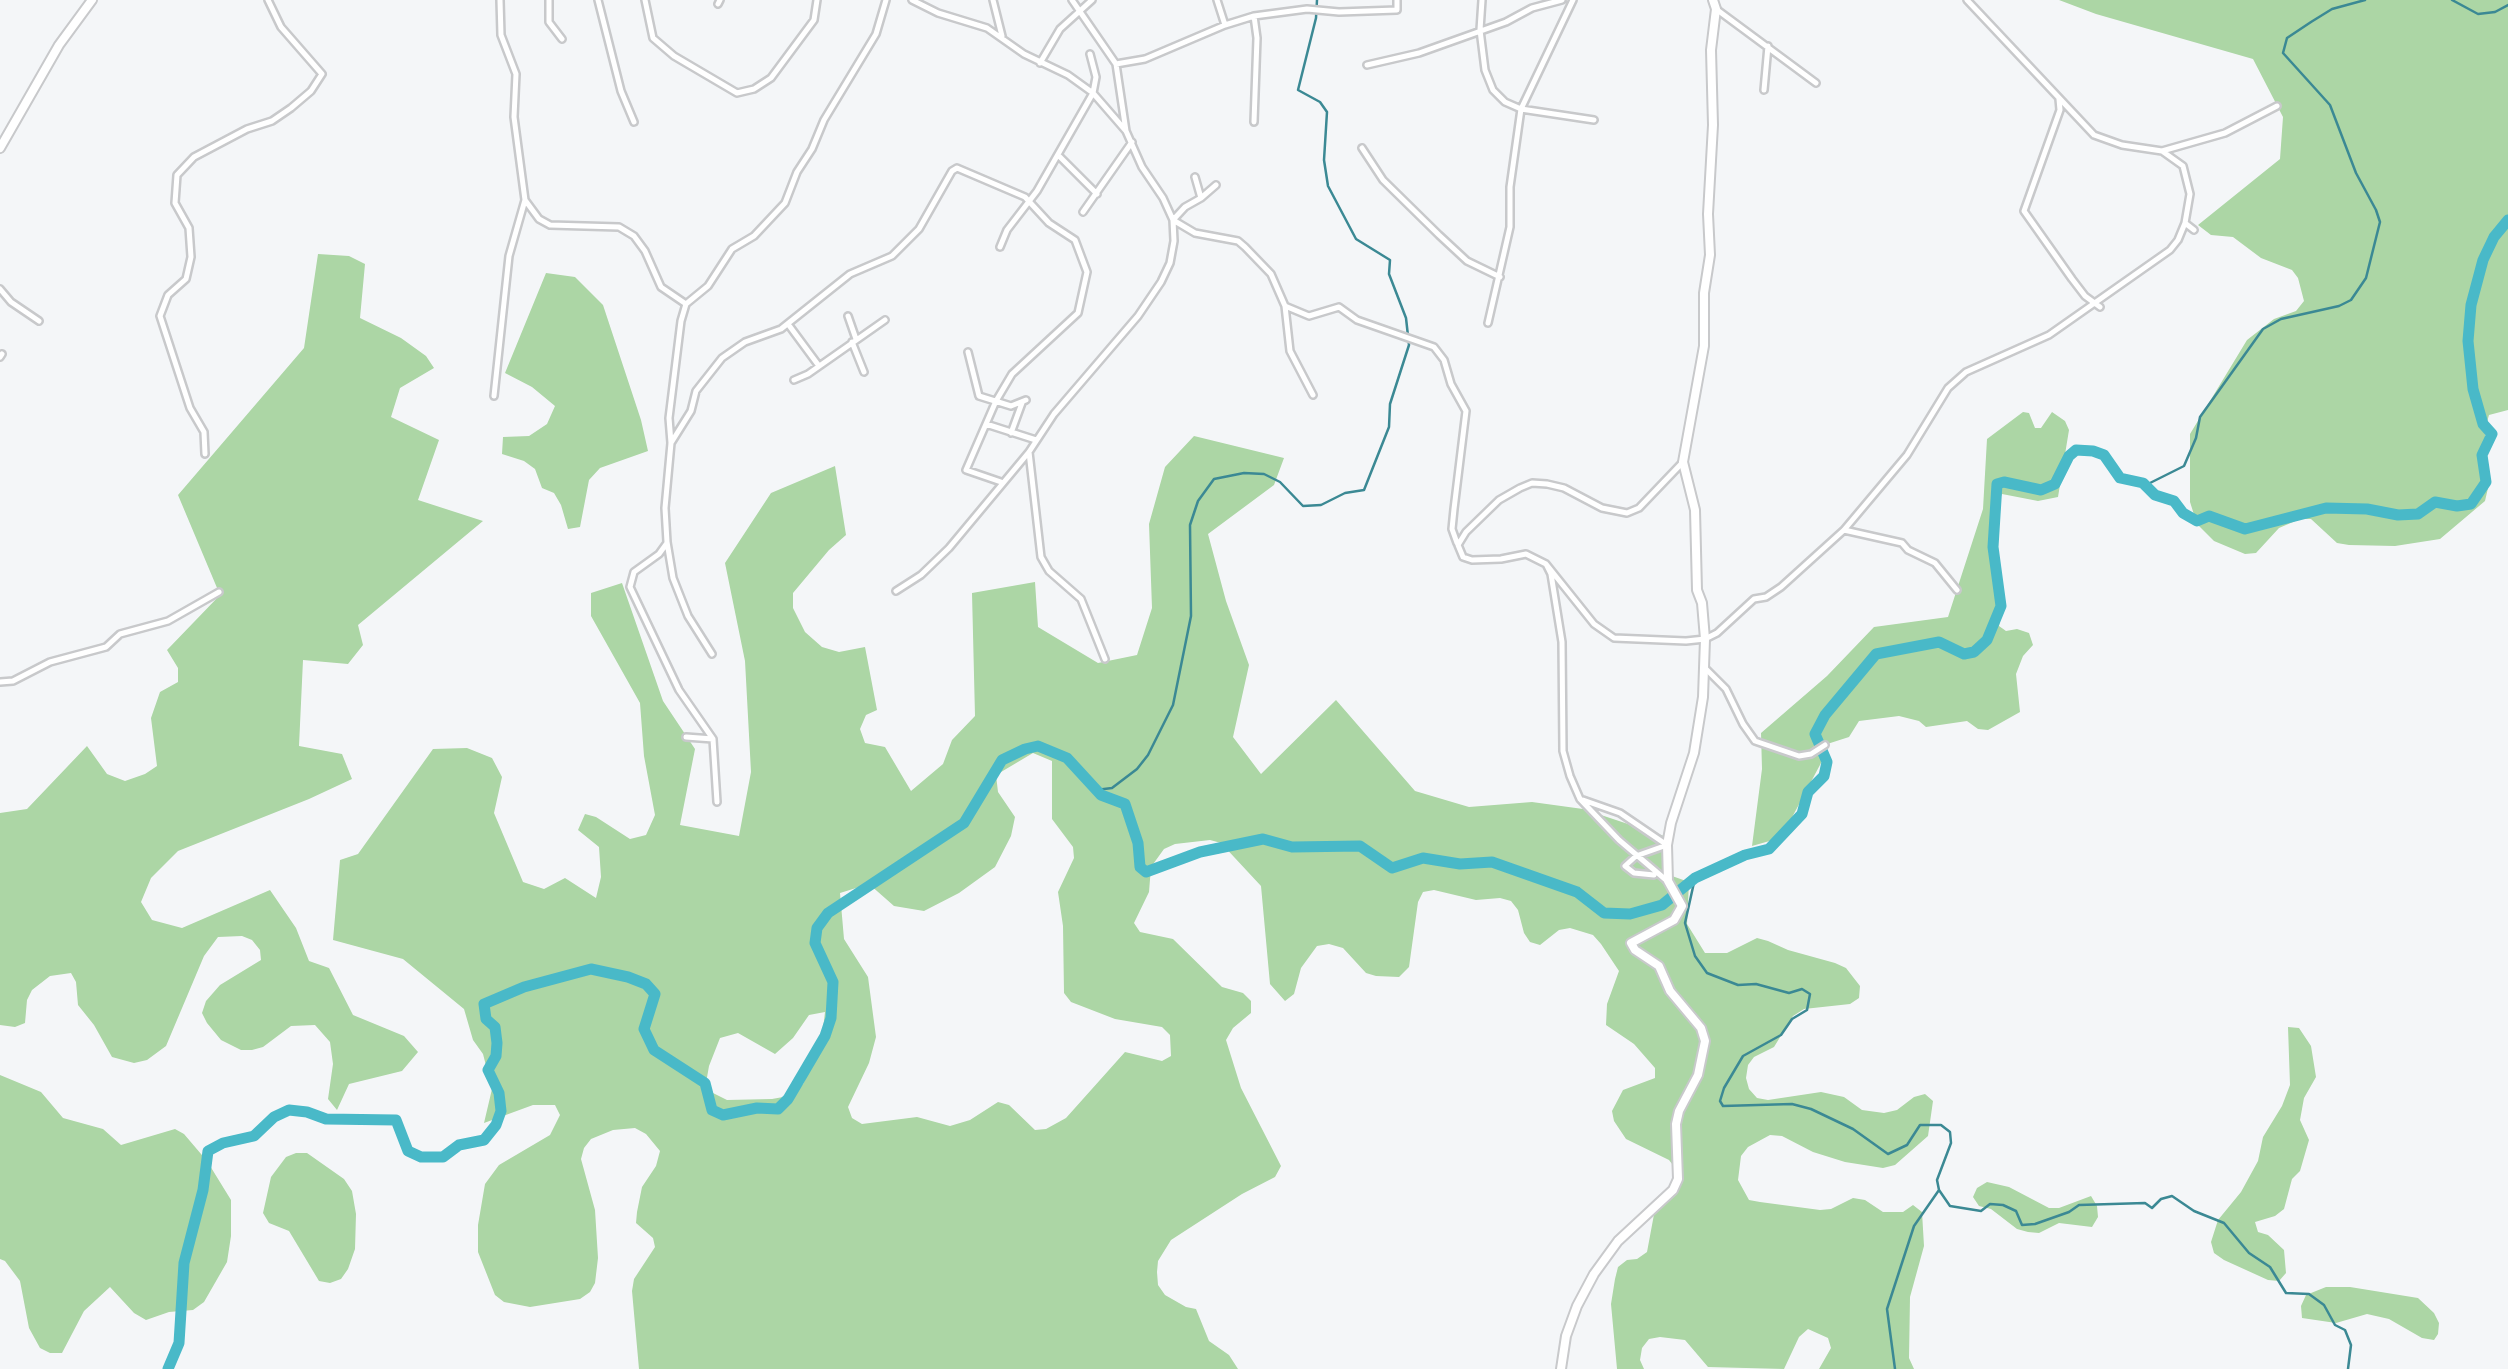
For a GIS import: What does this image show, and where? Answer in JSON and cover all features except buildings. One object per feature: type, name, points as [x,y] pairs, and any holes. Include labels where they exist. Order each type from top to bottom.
[{"type":"street","points":[[0,148],[59,45],[92,0]]},
{"type":"street","points":[[205,454],[204,432],[190,408],[160,316],[168,295],[186,278],[192,257],[189,228],[175,204],[177,175],[194,157],[247,129],[272,122],[311,91],[322,74],[282,27],[268,0]]},
{"type":"street","points":[[494,396],[509,256],[525,200],[514,116],[516,74],[502,36],[500,0]]},
{"type":"street","points":[[548,0],[549,22],[562,39]]},
{"type":"street","points":[[598,0],[621,91],[634,122]]},
{"type":"street","points":[[646,0],[654,38],[674,56],[737,93],[754,89],[771,78],[814,20],[818,0]]},
{"type":"street","points":[[712,654],[688,616],[674,578],[664,508],[669,418],[686,304],[708,286],[732,249],[754,236],[785,204],[824,120],[876,34],[886,0]]},
{"type":"street","points":[[896,590],[921,575],[949,548],[1029,452],[1054,414],[1138,316],[1170,263],[1173,220],[1126,132],[1093,93],[987,28],[938,13],[912,0]]},
{"type":"street","points":[[992,0],[1003,39]]},
{"type":"street","points":[[1072,0],[1116,64],[1126,132]]},
{"type":"street","points":[[1040,63],[1060,29],[1092,0]]},
{"type":"street","points":[[1217,0],[1225,25]]},
{"type":"street","points":[[1116,64],[1145,60],[1254,16],[1312,9],[1397,10],[1397,0]]},
{"type":"street","points":[[1482,0],[1480,30],[1485,70],[1493,90],[1521,110],[1594,120]]},
{"type":"street","points":[[1367,64],[1420,53],[1562,0]]},
{"type":"street","points":[[1488,323],[1510,227],[1510,187],[1521,110],[1573,0]]},
{"type":"street","points":[[1967,0],[2094,135],[2162,150],[2225,133],[2278,106]]},
{"type":"street","points":[[1715,4],[1816,83]]},
{"type":"street","points":[[1671,886],[1671,823],[1694,752],[1705,668],[1702,602],[1697,590],[1695,510],[1684,462],[1704,346],[1704,292],[1711,238],[1710,50],[1715,4]]},
{"type":"street","points":[[1254,16],[1254,122]]},
{"type":"street","points":[[1764,90],[1768,46]]},
{"type":"street","points":[[1000,247],[1093,93],[1096,78],[1090,54]]},
{"type":"street","points":[[2058,96],[2060,110],[2024,211],[2072,279],[2098,305]]},
{"type":"street","points":[[1083,212],[1132,142]]},
{"type":"street","points":[[1362,148],[1383,180],[1439,235],[1468,261],[1500,277]]},
{"type":"street","points":[[1286,306],[1309,316],[1339,307],[1358,320],[1434,347],[1444,360],[1451,384],[1466,410],[1452,529],[1463,557],[1501,560],[1526,554],[1546,564],[1594,624],[1614,638],[1704,639],[1717,633],[1754,600],[1781,588],[1844,530],[1907,455],[1948,388],[1966,372],[2037,343],[2098,305],[2170,250],[2185,223],[2189,180],[2184,166],[2162,150]]},
{"type":"street","points":[[1058,155],[1097,194]]},
{"type":"street","points":[[670,444],[693,407],[696,391],[722,358],[745,342],[788,324],[850,274],[882,262],[912,238],[957,168],[1028,200],[1049,222],[1075,240],[1088,272],[1078,313],[1012,374],[966,470],[1002,482]]},
{"type":"street","points":[[1194,177],[1201,198]]},
{"type":"street","points":[[1173,220],[1216,185]]},
{"type":"street","points":[[525,200],[539,219],[550,224],[619,226],[634,236],[661,287],[686,304]]},
{"type":"street","points":[[1173,220],[1194,233],[1238,242],[1271,274],[1286,306],[1290,351],[1313,396]]},
{"type":"street","points":[[2185,223],[2194,230]]},
{"type":"street","points":[[0,289],[39,322]]},
{"type":"street","points":[[15,303],[23,298]]},
{"type":"street","points":[[848,316],[864,372]]},
{"type":"street","points":[[794,380],[885,320]]},
{"type":"street","points":[[788,324],[819,366]]},
{"type":"street","points":[[2037,343],[2046,344]]},
{"type":"street","points":[[968,352],[978,394],[1011,406],[1024,401],[1011,433]]},
{"type":"street","points":[[986,424],[1036,440]]},
{"type":"street","points":[[1029,452],[1041,557],[1049,571],[1081,599],[1105,659]]},
{"type":"street","points":[[1458,546],[1466,532],[1500,500],[1532,483],[1564,488],[1602,508],[1627,513],[1639,508],[1684,462]]},
{"type":"street","points":[[1844,530],[1902,543],[1934,564],[1957,590]]},
{"type":"street","points":[[667,542],[659,554],[634,572],[630,587],[679,690],[713,739],[717,802]]},
{"type":"street","points":[[1546,564],[1562,642],[1563,751],[1580,800],[1671,886],[1680,900],[1682,906],[1674,920],[1631,943],[1659,966],[1670,991],[1701,1028],[1705,1042],[1698,1075],[1676,1124],[1678,1178],[1673,1190],[1618,1240],[1594,1274],[1566,1336],[1561,1369]]},
{"type":"street","points":[[0,682],[14,681],[50,662],[106,647],[120,634],[168,621],[219,592]]},
{"type":"street","points":[[1705,668],[1726,688],[1742,724],[1755,740],[1799,756],[1825,745]]},
{"type":"street","points":[[686,737],[713,739]]},
{"type":"street","points":[[1580,800],[1620,812],[1668,845]]},
{"type":"street","points":[[1657,874],[1626,870],[1629,859],[1668,845]]},
{"type":"green space","points":[[2059,0],[2508,0],[2508,410],[2489,415],[2485,429],[2485,501],[2440,539],[2395,546],[2349,545],[2337,543],[2311,519],[2300,519],[2279,528],[2256,553],[2245,554],[2214,541],[2197,524],[2190,502],[2190,434],[2247,340],[2274,319],[2296,311],[2304,301],[2292,270],[2261,258],[2233,237],[2211,235],[2198,225],[2280,159],[2283,117],[2253,59]]},
{"type":"green space","points":[[318,254],[349,256],[365,264],[360,318],[401,338],[426,356],[434,368],[400,388],[391,417],[439,440],[418,500],[483,521],[358,625],[363,645],[348,664],[303,660],[299,746],[342,754],[352,779],[178,851],[151,878],[141,902],[152,920],[182,928],[270,890],[296,928],[309,961],[329,968],[353,1015],[404,1036],[418,1052],[402,1071],[349,1084],[337,1110],[328,1099],[333,1064],[330,1042],[315,1025],[291,1026],[263,1047],[241,1050],[221,1040],[207,1023],[202,1013],[206,1001],[220,985],[261,960],[260,950],[242,936],[218,937],[204,956],[166,1046],[147,1060],[134,1063],[112,1057],[78,1005],[71,973],[50,976],[32,990],[25,1023],[15,1027],[0,1025],[0,813],[27,809],[87,746],[107,774],[125,781],[157,766],[151,718],[160,692],[178,682],[178,668],[167,650],[220,595],[178,495],[304,348]]},
{"type":"green space","points":[[546,273],[575,277],[603,305],[648,451],[600,468],[589,480],[580,527],[568,529],[561,505],[554,493],[542,488],[535,469],[502,454],[503,437],[529,436],[547,424],[555,406],[532,387],[505,373]]},
{"type":"green space","points":[[2023,412],[2029,413],[2035,428],[2041,428],[2052,412],[2065,421],[2069,430],[2058,497],[2038,501],[2002,494],[1997,506],[1997,557],[2004,598],[1999,626],[2006,631],[2029,633],[2033,645],[2023,656],[2016,674],[2020,712],[1988,730],[1978,729],[1967,721],[1926,727],[1899,716],[1859,721],[1849,737],[1821,746],[1821,763],[1789,823],[1773,840],[1752,846],[1762,769],[1761,733],[1827,676],[1874,627],[1948,617],[1983,509],[1987,439]]},
{"type":"green space","points":[[1194,436],[1284,458],[1274,485],[1208,534],[1249,665],[1233,737],[1261,774],[1336,700],[1415,791],[1469,807],[1532,802],[1583,809],[1670,838],[1667,868],[1672,876],[1689,882],[1687,924],[1705,953],[1727,953],[1757,938],[1846,968],[1860,986],[1859,998],[1850,1004],[1804,1009],[1793,1016],[1774,1047],[1754,1057],[1748,1065],[1749,1089],[1757,1098],[1768,1100],[1821,1092],[1844,1097],[1862,1110],[1884,1113],[1925,1094],[1933,1101],[1928,1136],[1895,1165],[1883,1168],[1845,1162],[1782,1136],[1770,1135],[1748,1147],[1741,1156],[1738,1180],[1749,1200],[1760,1202],[1820,1210],[1853,1198],[1865,1200],[1883,1212],[1903,1212],[1913,1205],[1922,1212],[1924,1246],[1910,1297],[1909,1358],[1914,1369],[1819,1369],[1831,1348],[1828,1338],[1808,1329],[1799,1337],[1784,1369],[1708,1367],[1685,1340],[1660,1337],[1649,1339],[1642,1348],[1640,1360],[1644,1369],[1617,1369],[1611,1304],[1618,1267],[1647,1252],[1655,1209],[1675,1182],[1676,1169],[1669,1160],[1626,1139],[1614,1121],[1612,1111],[1623,1090],[1655,1078],[1655,1068],[1634,1044],[1606,1025],[1607,1004],[1619,971],[1601,944],[1593,935],[1570,928],[1559,930],[1540,945],[1530,942],[1511,901],[1476,900],[1434,890],[1423,892],[1418,902],[1409,967],[1399,977],[1366,973],[1343,948],[1317,946],[1301,968],[1294,994],[1285,1001],[1270,984],[1261,886],[1221,843],[1210,840],[1164,849],[1151,867],[1149,892],[1134,923],[1140,932],[1173,939],[1222,987],[1243,993],[1251,1001],[1251,1013],[1233,1028],[1226,1040],[1241,1088],[1281,1166],[1275,1177],[1171,1240],[1158,1261],[1157,1272],[1158,1285],[1165,1295],[1196,1309],[1209,1341],[1229,1355],[1238,1369],[639,1369],[632,1291],[634,1279],[655,1247],[653,1238],[636,1223],[637,1212],[642,1187],[656,1166],[660,1151],[646,1134],[635,1128],[613,1130],[591,1139],[584,1148],[581,1159],[595,1210],[598,1258],[590,1292],[580,1299],[530,1307],[504,1302],[495,1295],[478,1252],[485,1184],[499,1165],[550,1135],[560,1115],[555,1105],[533,1105],[484,1123],[492,1089],[483,1054],[473,1040],[464,1009],[403,959],[333,940],[340,860],[358,854],[433,749],[467,748],[492,758],[502,777],[494,813],[523,882],[544,889],[565,878],[596,898],[601,877],[599,847],[578,830],[585,814],[630,839],[646,835],[655,815],[644,756],[640,703],[591,616],[591,593],[622,583],[663,701],[695,749],[680,825],[739,836],[751,772],[745,661],[725,563],[771,493],[835,466],[846,535],[793,593],[793,608],[805,632],[822,647],[839,652],[865,647],[877,710],[866,715],[860,729],[865,743],[885,747],[911,791],[943,764],[952,740],[975,716],[972,593],[1035,582],[1038,627],[1098,663],[1137,655],[1152,608],[1149,524],[1165,467]],"holes":[[[1033,753],[1052,761],[1052,819],[1073,847],[1074,858],[1058,892],[1064,993],[1071,1002],[1115,1019],[1162,1027],[1170,1035],[1171,1056],[1162,1061],[1125,1052],[1066,1118],[1046,1129],[1035,1130],[1009,1105],[998,1102],[970,1120],[950,1126],[917,1117],[862,1124],[852,1118],[848,1107],[869,1063],[876,1037],[868,977],[844,939],[840,893],[869,884],[894,906],[924,911],[959,893],[995,867],[1011,836],[1015,817],[998,792],[996,775]],[[825,1012],[821,1046],[803,1084],[783,1097],[727,1100],[705,1089],[720,1038],[738,1033],[775,1054],[793,1038],[809,1015]]]},
{"type":"green space","points":[[2288,1027],[2299,1028],[2311,1046],[2316,1077],[2304,1098],[2300,1120],[2309,1140],[2300,1171],[2292,1179],[2284,1209],[2255,1222],[2258,1232],[2268,1235],[2284,1250],[2286,1273],[2279,1281],[2224,1260],[2214,1253],[2211,1242],[2218,1220],[2241,1192],[2258,1161],[2263,1137],[2290,1085]]},
{"type":"green space","points":[[0,1075],[41,1092],[63,1118],[103,1129],[121,1145],[175,1129],[184,1134],[207,1161],[231,1200],[227,1262],[204,1302],[193,1310],[169,1312],[146,1320],[110,1287],[84,1311],[62,1353],[40,1348],[29,1328],[20,1281],[0,1259]]},
{"type":"green space","points":[[307,1153],[344,1179],[352,1191],[355,1249],[341,1279],[330,1283],[319,1281],[289,1231],[269,1223],[263,1213],[271,1177],[286,1157]]},
{"type":"green space","points":[[1987,1182],[2009,1187],[2049,1208],[2091,1196],[2098,1217],[2092,1227],[2059,1223],[2039,1233],[2017,1229],[1991,1209],[1979,1206],[1973,1197],[1977,1188]]},
{"type":"green space","points":[[2326,1287],[2418,1298],[2434,1313],[2439,1323],[2438,1334],[2434,1340],[2422,1338],[2389,1319],[2367,1314],[2336,1323],[2302,1318],[2301,1306],[2306,1295]]},
{"type":"waterway","points":[[1096,790],[1112,788],[1137,769],[1173,705],[1191,616],[1190,525],[1198,501],[1214,479],[1264,474],[1280,482],[1303,506],[1321,505],[1345,493],[1364,490],[1389,427],[1390,404],[1409,345],[1406,318],[1389,274],[1390,260],[1356,239],[1328,186],[1324,160],[1327,112],[1320,102],[1298,90],[1317,0]]},
{"type":"waterway","points":[[2146,485],[2184,466],[2200,417],[2263,329],[2281,319],[2339,306],[2351,300],[2366,278],[2380,222],[2376,210],[2356,173],[2330,105],[2283,53],[2287,38],[2311,22],[2332,9],[2365,0]]},
{"type":"waterway","points":[[2452,0],[2478,14],[2508,5]]},
{"type":"waterway","points":[[168,1369],[179,1343],[184,1263],[203,1190],[208,1151],[254,1136],[274,1117],[289,1110],[326,1119],[396,1120],[408,1151],[421,1157],[443,1157],[459,1145],[484,1140],[501,1111],[499,1093],[488,1070],[496,1056],[495,1027],[486,1019],[484,1004],[524,987],[591,969],[646,984],[655,994],[644,1029],[654,1050],[705,1083],[712,1110],[723,1115],[757,1108],[778,1109],[825,1036],[831,1018],[833,982],[815,943],[817,928],[828,913],[964,823],[1002,760],[1025,749],[1038,746],[1067,758],[1101,795],[1125,804],[1138,843],[1140,867],[1146,872],[1200,852],[1263,839],[1292,847],[1360,846],[1392,868],[1423,858],[1460,864],[1492,862],[1577,892],[1604,913],[1630,914],[1662,905],[1695,878],[1745,855],[1769,849],[1802,814],[1808,792],[1824,776],[1827,762],[1815,734],[1825,715],[1876,654],[1939,642],[1964,654],[1974,652],[1987,640],[2001,606],[1993,547],[1997,484],[2041,490],[2055,484],[2076,450],[2104,455],[2120,478],[2143,483],[2155,495],[2174,501],[2183,513],[2197,521],[2209,516],[2245,529],[2326,508],[2398,515],[2418,514],[2435,502],[2471,504],[2486,482],[2482,455],[2492,434],[2483,424],[2473,389],[2468,341],[2471,305],[2483,260],[2508,220]]},
{"type":"waterway","points":[[1695,878],[1685,923],[1695,956],[1707,973],[1738,985],[1756,984],[1789,993],[1802,989],[1810,994],[1807,1010],[1792,1019],[1781,1035],[1743,1056],[1724,1088],[1720,1101],[1723,1106],[1792,1104],[1811,1109],[1853,1129],[1888,1154],[1907,1145],[1920,1125],[1941,1125],[1950,1132],[1951,1143],[1937,1180],[1950,1206],[1981,1211],[1990,1204],[2003,1205],[2016,1211],[2022,1225],[2035,1224],[2079,1205],[2145,1203],[2152,1208],[2161,1199],[2172,1196],[2194,1211],[2224,1223],[2249,1253],[2270,1267],[2286,1293],[2309,1294],[2324,1305],[2335,1325],[2345,1330],[2351,1345],[2348,1369]]},
{"type":"waterway","points":[[1895,1369],[1887,1309],[1914,1226],[1939,1190]]}]
